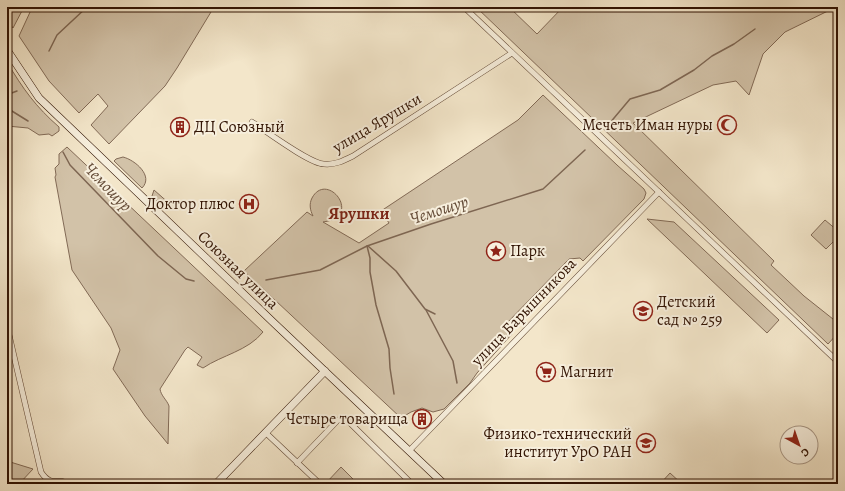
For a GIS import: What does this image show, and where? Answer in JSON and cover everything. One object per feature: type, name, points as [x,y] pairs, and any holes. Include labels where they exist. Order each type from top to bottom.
[{"type":"main road","name":"Союзная улица","points":[[7,50],[39,98],[444,484]]},
{"type":"main road","points":[[216,484],[325,371]]},
{"type":"street","points":[[464,7],[838,362]]},
{"type":"street","name":"улица Ярушки","points":[[252,122],[311,160],[322,164],[338,164],[353,156],[512,53]]},
{"type":"street","name":"улица Барышникова","points":[[409,451],[659,192]]},
{"type":"street","points":[[7,326],[41,472],[45,478],[50,481],[64,481],[68,484]]},
{"type":"street","points":[[297,463],[338,420],[342,419],[347,420],[412,484]]},
{"type":"street","points":[[266,433],[320,484]]},
{"type":"shaded area","points":[[7,7],[10,10],[13,7],[24,7],[13,28],[7,20]]},
{"type":"shaded area","points":[[29,7],[214,7],[165,86],[109,144],[91,125],[108,106],[98,94],[79,113],[49,81],[19,36],[31,10]]},
{"type":"shaded area","points":[[476,7],[509,7],[537,34],[563,7],[836,7],[785,32],[763,54],[749,95],[736,81],[713,85],[633,123],[774,261],[771,265],[804,296],[838,323],[838,333],[828,344]]},
{"type":"shaded area","points":[[7,62],[30,97],[59,127],[59,131],[52,136],[49,134],[39,135],[28,128],[7,126]]},
{"type":"shaded area","points":[[543,95],[644,189],[646,193],[644,199],[583,261],[580,258],[569,259],[506,324],[506,329],[512,334],[470,383],[444,409],[433,412],[422,408],[401,418],[244,271],[307,212],[313,216],[310,202],[318,191],[326,189],[333,192],[338,198],[341,205],[341,212],[335,218],[323,222],[359,243],[389,223],[381,211],[518,120]]},
{"type":"shaded area","points":[[67,147],[263,332],[250,344],[203,368],[197,365],[202,357],[188,347],[185,350],[160,389],[169,406],[168,444],[145,416],[113,369],[120,350],[111,328],[72,270],[55,177],[55,168],[59,164],[59,154]]},
{"type":"shaded area","points":[[123,157],[133,161],[142,169],[146,179],[142,188],[114,161]]},
{"type":"shaded area","points":[[154,190],[171,205],[167,211],[152,196]]},
{"type":"shaded area","points":[[647,219],[674,222],[779,320],[767,333]]},
{"type":"shaded area","points":[[825,220],[838,231],[838,237],[826,249],[811,235]]},
{"type":"shaded area","points":[[7,461],[33,469],[19,484],[7,484]]},
{"type":"shaded area","points":[[341,467],[358,484],[326,483]]},
{"type":"shaded area","points":[[670,473],[682,484],[660,484]]},
{"type":"waterway","points":[[49,51],[57,35],[87,7]]},
{"type":"waterway","name":"Чемошур","points":[[609,124],[630,99],[660,90],[694,70],[712,56],[734,44],[755,29]]},
{"type":"waterway","points":[[7,97],[9,94],[17,91]]},
{"type":"waterway","name":"Чемошур","points":[[7,108],[28,121]]},
{"type":"waterway","name":"Чемошур","points":[[266,280],[320,270],[367,246],[431,224],[543,189],[585,150]]},
{"type":"waterway","name":"Чемошур","points":[[63,152],[70,165],[158,256],[186,279],[194,281]]},
{"type":"waterway","points":[[367,246],[376,305],[389,349],[394,394]]},
{"type":"waterway","points":[[368,246],[396,271],[425,309],[435,314]]},
{"type":"waterway","points":[[426,310],[453,361],[457,383]]},
{"type":"place","name":"Мечеть Иман нуры","points":[[727,125]]},
{"type":"place","name":"ДЦ Союзный","points":[[180,127]]},
{"type":"place","name":"Доктор плюс","points":[[249,204]]},
{"type":"place","name":"Парк","points":[[496,251]]},
{"type":"place","name":"Детский сад № 259","points":[[643,311]]},
{"type":"place","name":"Магнит","points":[[546,372]]},
{"type":"place","name":"Четыре товарища","points":[[422,419]]},
{"type":"place","name":"Физико-технический институт УрО РАН","points":[[646,443]]},
{"type":"district","name":"Ярушки","points":[[359,213]]}]
